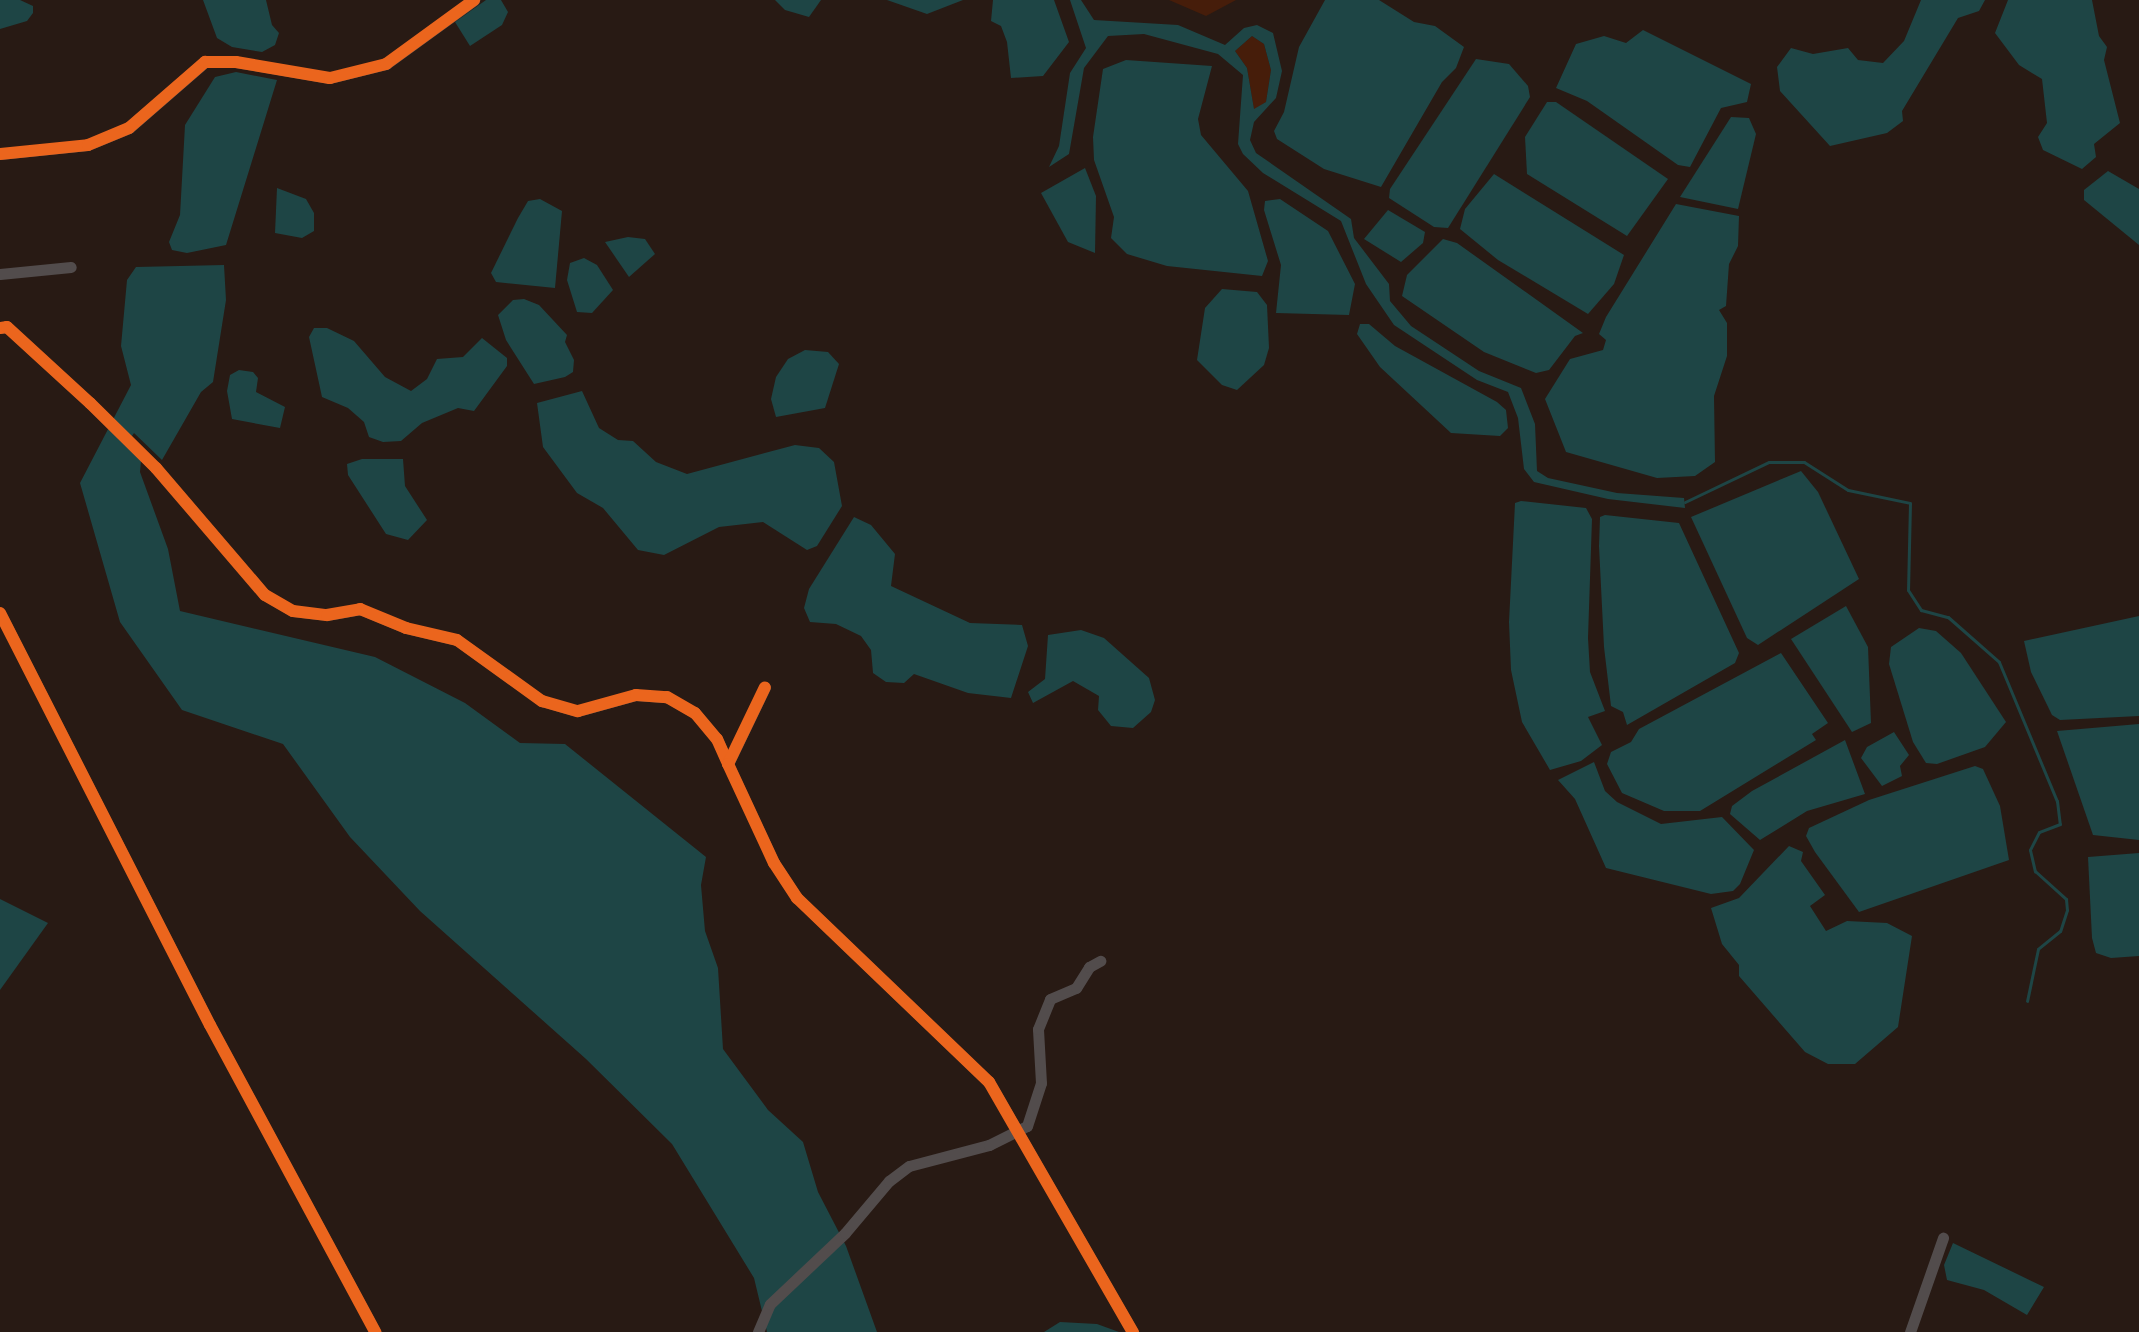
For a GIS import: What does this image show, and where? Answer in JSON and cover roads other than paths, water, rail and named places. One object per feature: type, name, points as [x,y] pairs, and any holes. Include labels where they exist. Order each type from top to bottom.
[{"type":"street","points":[[0,154],[88,145],[129,128],[205,62],[330,78],[386,64],[474,0]]},
{"type":"street","points":[[0,274],[71,267]]},
{"type":"street","points":[[0,328],[7,327],[156,468],[274,600],[293,611],[315,614],[360,609],[406,628],[457,640],[542,701],[578,711],[636,695],[667,697],[695,713],[717,739],[774,863],[797,898],[989,1082],[1133,1332]]},
{"type":"street","points":[[0,613],[210,1025],[375,1332]]},
{"type":"street","points":[[728,764],[765,687]]},
{"type":"street","points":[[758,1332],[770,1304],[845,1233],[889,1181],[909,1166],[1019,1133],[1027,1126],[1041,1083],[1038,1029],[1050,999],[1076,988],[1089,967],[1100,961]]},
{"type":"street","points":[[1910,1332],[1943,1238]]},
{"type":"water","points":[[0,0],[20,0],[33,6],[33,13],[27,21],[0,29]]},
{"type":"water","points":[[203,0],[266,0],[272,25],[279,33],[275,45],[262,52],[232,47],[217,38]]},
{"type":"water","points":[[486,0],[501,0],[508,12],[502,25],[470,46],[455,22]]},
{"type":"water","points":[[775,0],[821,0],[809,17],[785,10]]},
{"type":"water","points":[[887,0],[963,0],[927,14]]},
{"type":"water","points":[[993,0],[1054,0],[1069,42],[1043,76],[1011,78],[1007,42],[1001,26],[991,21]]},
{"type":"water","points":[[1070,0],[1081,0],[1094,20],[1178,25],[1225,45],[1244,28],[1257,25],[1273,33],[1282,71],[1276,98],[1254,122],[1250,140],[1256,153],[1351,219],[1354,238],[1389,284],[1390,301],[1411,326],[1479,371],[1521,388],[1535,424],[1537,471],[1548,478],[1617,493],[1684,498],[1685,508],[1608,499],[1534,482],[1524,469],[1518,418],[1508,392],[1477,380],[1394,325],[1366,284],[1341,221],[1263,173],[1243,154],[1238,144],[1243,75],[1218,54],[1144,34],[1108,36],[1084,68],[1069,154],[1049,167],[1059,146],[1070,73],[1086,48]],"holes":[[[1252,36],[1264,44],[1271,70],[1266,102],[1254,109],[1247,68],[1235,51]]]},
{"type":"water","points":[[1325,0],[1379,0],[1414,22],[1435,26],[1464,47],[1456,68],[1442,82],[1381,187],[1324,169],[1277,139],[1274,131],[1284,112],[1299,47]]},
{"type":"water","points":[[1921,0],[1985,0],[1979,11],[1958,18],[1902,111],[1903,121],[1887,133],[1830,146],[1780,91],[1777,67],[1791,48],[1813,54],[1848,48],[1858,60],[1883,63],[1904,41]]},
{"type":"water","points":[[2008,0],[2092,0],[2099,36],[2107,47],[2104,60],[2120,123],[2094,144],[2096,157],[2082,169],[2043,150],[2038,137],[2047,123],[2042,79],[2019,65],[1995,33]]},
{"type":"water","points":[[1643,30],[1751,84],[1747,102],[1721,108],[1690,167],[1678,165],[1587,101],[1556,88],[1576,44],[1604,36],[1626,43]]},
{"type":"water","points":[[1476,59],[1509,64],[1528,86],[1530,97],[1448,228],[1434,227],[1389,198],[1390,189]]},
{"type":"water","points":[[1126,60],[1212,66],[1198,119],[1201,135],[1248,191],[1268,261],[1262,276],[1167,266],[1127,254],[1111,238],[1114,217],[1094,160],[1093,137],[1103,69]]},
{"type":"water","points":[[236,72],[277,80],[226,245],[187,253],[172,250],[169,242],[180,215],[185,125],[215,77]]},
{"type":"water","points":[[1547,102],[1556,102],[1668,179],[1627,236],[1527,174],[1525,137]]},
{"type":"water","points":[[1731,117],[1749,118],[1756,134],[1738,209],[1680,197]]},
{"type":"water","points":[[1085,168],[1096,196],[1095,253],[1068,242],[1041,193]]},
{"type":"water","points":[[2108,171],[2139,189],[2139,245],[2084,200],[2084,190]]},
{"type":"water","points":[[1494,174],[1624,255],[1614,284],[1588,314],[1498,260],[1460,229],[1465,209]]},
{"type":"water","points":[[277,188],[306,199],[314,213],[314,231],[302,238],[275,233]]},
{"type":"water","points":[[540,199],[562,211],[555,288],[496,282],[491,273],[518,218],[528,201]]},
{"type":"water","points":[[1280,199],[1328,231],[1355,284],[1349,315],[1276,313],[1281,265],[1264,210],[1265,201]]},
{"type":"water","points":[[1676,204],[1739,216],[1738,246],[1729,264],[1726,306],[1719,310],[1727,323],[1727,356],[1714,396],[1715,462],[1695,476],[1657,478],[1566,452],[1545,399],[1570,359],[1603,350],[1606,340],[1599,334],[1606,317]]},
{"type":"water","points":[[1388,210],[1425,232],[1423,243],[1401,262],[1364,239]]},
{"type":"water","points":[[628,237],[645,239],[655,254],[629,277],[605,242]]},
{"type":"water","points":[[1443,239],[1457,243],[1583,333],[1575,336],[1549,370],[1536,373],[1484,352],[1402,296],[1407,275]]},
{"type":"water","points":[[584,258],[597,265],[613,290],[592,313],[577,312],[567,280],[570,263]]},
{"type":"water","points":[[224,265],[226,300],[213,382],[201,392],[162,460],[134,433],[127,443],[141,461],[140,472],[168,549],[180,611],[375,657],[465,703],[520,743],[565,744],[706,857],[701,885],[705,931],[718,968],[723,1049],[768,1110],[803,1142],[818,1192],[846,1246],[877,1332],[767,1332],[754,1278],[672,1144],[586,1059],[420,911],[350,837],[283,744],[182,710],[120,622],[80,483],[131,385],[121,346],[127,280],[136,267]]},
{"type":"water","points":[[1222,289],[1257,292],[1267,305],[1269,348],[1264,365],[1237,390],[1222,385],[1197,360],[1205,308]]},
{"type":"water","points":[[524,299],[539,305],[567,335],[565,342],[574,360],[573,372],[565,377],[534,384],[506,340],[498,315],[513,300]]},
{"type":"water","points":[[1360,324],[1369,324],[1395,346],[1497,402],[1506,410],[1508,428],[1500,436],[1451,433],[1380,367],[1357,334]]},
{"type":"water","points":[[314,328],[327,328],[354,341],[385,377],[411,391],[427,379],[437,359],[463,357],[482,338],[507,358],[507,366],[474,411],[458,408],[422,423],[401,441],[383,442],[369,437],[364,422],[348,408],[322,397],[309,337]]},
{"type":"water","points":[[805,350],[828,352],[839,364],[825,408],[776,417],[771,399],[776,377],[788,359]]},
{"type":"water","points":[[239,370],[253,372],[258,378],[256,392],[285,407],[280,428],[232,419],[227,391],[230,375]]},
{"type":"water","points":[[582,391],[599,428],[618,440],[633,441],[656,462],[687,474],[795,445],[819,448],[834,462],[842,506],[817,546],[807,550],[763,522],[719,527],[664,555],[638,550],[603,508],[577,493],[543,447],[537,403]]},
{"type":"water","points":[[362,459],[403,459],[405,486],[427,520],[408,540],[386,534],[348,475],[347,464]]},
{"type":"water","points":[[1801,471],[1818,492],[1859,579],[1758,645],[1747,638],[1691,517]]},
{"type":"water","points":[[1521,501],[1586,508],[1592,519],[1588,638],[1590,672],[1605,711],[1588,717],[1602,745],[1581,761],[1550,770],[1522,722],[1511,670],[1509,622],[1515,503]]},
{"type":"water","points":[[854,517],[871,525],[895,554],[891,586],[970,623],[1022,625],[1028,646],[1011,698],[968,693],[914,674],[904,683],[886,682],[873,673],[871,650],[861,636],[836,624],[810,622],[804,608],[809,589]]},
{"type":"water","points":[[1600,517],[1679,523],[1739,653],[1735,663],[1627,725],[1623,712],[1611,706],[1604,647],[1599,546]]},
{"type":"water","points":[[1846,606],[1868,647],[1871,723],[1852,732],[1791,639]]},
{"type":"water","points":[[2139,616],[2139,716],[2060,720],[2052,715],[2031,672],[2024,641]]},
{"type":"water","points":[[1919,628],[1936,631],[1961,653],[2006,722],[1985,747],[1937,764],[1926,763],[1913,742],[1889,664],[1891,647]]},
{"type":"water","points":[[1081,630],[1104,638],[1149,678],[1155,700],[1151,712],[1133,728],[1111,726],[1098,710],[1099,696],[1073,681],[1033,703],[1028,692],[1045,679],[1048,635]]},
{"type":"water","points":[[1781,653],[1828,723],[1812,734],[1816,740],[1700,811],[1664,811],[1622,793],[1607,764],[1611,752],[1631,742],[1639,729]]},
{"type":"water","points":[[2139,724],[2139,840],[2093,835],[2057,731]]},
{"type":"water","points":[[1894,732],[1909,755],[1900,766],[1902,776],[1882,786],[1861,758],[1867,747]]},
{"type":"water","points":[[1845,740],[1865,794],[1807,811],[1760,840],[1730,814],[1732,806],[1752,791]]},
{"type":"water","points":[[1594,762],[1605,791],[1617,802],[1661,824],[1722,817],[1754,850],[1740,884],[1733,891],[1711,894],[1606,868],[1575,799],[1558,780]]},
{"type":"water","points":[[1975,766],[1983,769],[2000,806],[2009,860],[1859,912],[1815,852],[1806,836],[1809,828],[1869,800]]},
{"type":"water","points":[[1789,846],[1803,852],[1801,861],[1825,895],[1810,906],[1826,931],[1847,921],[1887,923],[1912,936],[1898,1027],[1855,1064],[1828,1064],[1805,1052],[1739,976],[1739,965],[1722,944],[1711,908],[1739,898]]},
{"type":"water","points":[[2139,853],[2139,956],[2111,958],[2096,953],[2092,938],[2088,857]]},
{"type":"water","points":[[0,899],[48,923],[0,990]]},
{"type":"water","points":[[1953,1243],[2044,1287],[2027,1315],[1984,1290],[1947,1280],[1944,1265]]},
{"type":"water","points":[[1060,1322],[1097,1324],[1119,1332],[1044,1332]]},
{"type":"waterway","points":[[1685,502],[1769,462],[1804,462],[1848,490],[1910,503],[1908,590],[1921,610],[1948,617],[1999,662],[2057,801],[2060,824],[2039,832],[2030,850],[2035,871],[2066,899],[2067,910],[2060,931],[2038,949],[2027,1001]]}]
